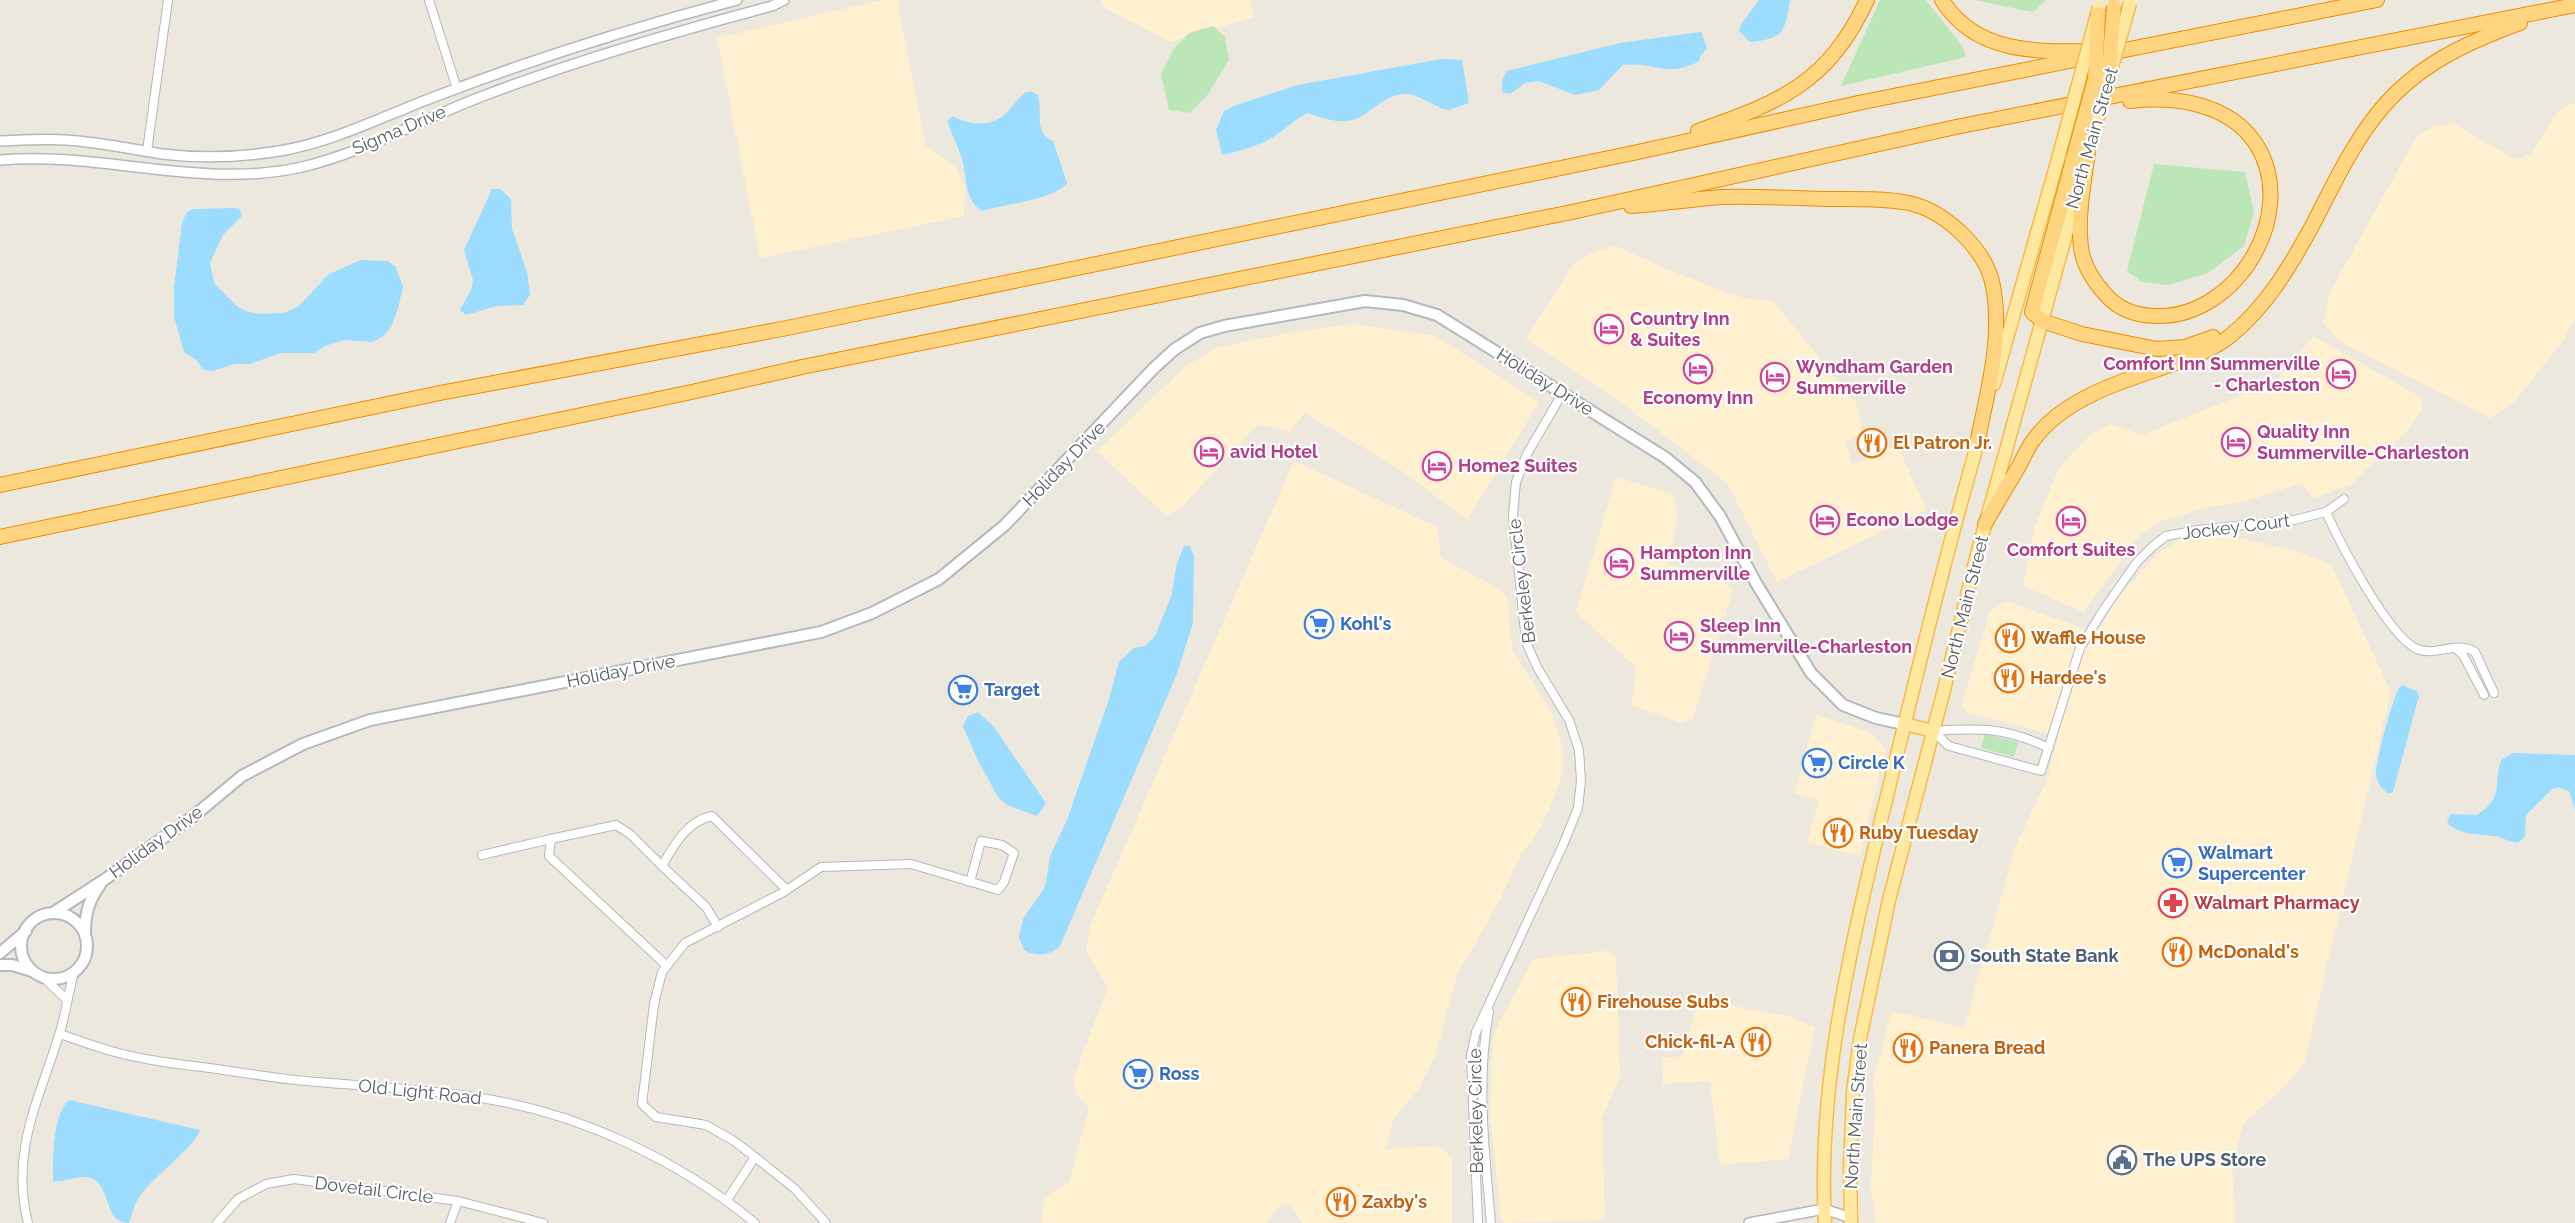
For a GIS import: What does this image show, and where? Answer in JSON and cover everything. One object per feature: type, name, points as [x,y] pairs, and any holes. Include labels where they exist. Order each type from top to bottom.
[{"type":"highway","points":[[1638,152],[1756,111],[1797,87],[1819,71],[1836,54],[1853,30],[1867,0]]},
{"type":"highway","points":[[1941,0],[1952,17],[1972,32],[2015,48],[2047,52],[2129,51]]},
{"type":"highway","points":[[0,485],[440,393],[799,326],[1638,152],[1863,102],[2129,51],[2376,0]]},
{"type":"highway","points":[[2108,82],[2123,2]]},
{"type":"highway","points":[[2100,5],[2095,79],[2032,312],[2042,321],[2082,334],[2157,350],[2185,347],[2218,335],[2263,304]]},
{"type":"highway","points":[[0,537],[675,396],[801,367],[1572,212],[2059,107],[2572,6]]},
{"type":"highway","points":[[1985,524],[2035,438],[2057,417],[2081,400],[2111,385],[2197,354],[2229,337],[2263,304],[2285,275],[2350,154],[2377,114],[2409,81],[2438,59],[2475,39],[2572,6]]},
{"type":"highway","points":[[2059,107],[2144,99],[2179,101],[2213,109],[2232,118],[2250,136],[2264,156],[2269,181],[2269,211],[2264,231],[2261,242],[2246,269],[2222,293],[2198,309],[2171,316],[2143,316],[2114,304],[2092,280],[2081,248],[2081,202],[2088,153]]},
{"type":"highway","points":[[1572,212],[1722,197],[1848,199],[1910,203],[1933,213],[1965,236],[1979,255],[1993,284],[1996,321],[1994,356],[1977,444]]},
{"type":"main road","name":"North Main Street","points":[[1825,1223],[1828,1092],[1834,1041],[1866,884],[1904,724],[1977,444],[2100,5]]},
{"type":"main road","name":"North Main Street","points":[[1848,1221],[1853,1092],[1860,1039],[1889,900],[1985,524],[2108,82]]},
{"type":"main road","name":"Holiday Drive","points":[[53,914],[195,815],[242,776],[303,744],[370,720],[821,632],[872,614],[939,579],[1005,525],[1154,368],[1175,349],[1200,333],[1224,326],[1365,301],[1403,305],[1437,315],[1666,459],[1695,482],[1720,516],[1756,583],[1811,673],[1843,705],[1876,718],[1904,724]]},
{"type":"main road","points":[[1904,724],[1933,731]]},
{"type":"main road","name":"Holiday Drive","points":[[85,935],[86,912],[93,894],[104,880]]},
{"type":"main road","points":[[0,953],[33,922],[43,916],[53,914],[73,919],[85,935],[86,956],[74,972],[65,978],[38,974],[12,965],[0,965]]},
{"type":"main road","points":[[26,930],[22,941],[22,952],[26,963],[38,974]]},
{"type":"street","points":[[143,168],[168,0]]},
{"type":"street","points":[[429,0],[457,89],[464,103]]},
{"type":"street","name":"Sigma Drive","points":[[0,141],[84,141],[165,154],[243,156],[285,150],[333,137],[457,89],[676,16],[737,0]]},
{"type":"street","name":"Sigma Drive","points":[[0,160],[70,159],[224,175],[301,167],[367,146],[464,103],[545,72],[684,29],[772,6],[784,0]]},
{"type":"street","name":"Berkeley Circle","points":[[1478,1223],[1471,1054],[1476,1032],[1563,845],[1578,808],[1581,780],[1579,750],[1569,720],[1537,667],[1526,642],[1513,515],[1516,482],[1527,454],[1562,394]]},
{"type":"street","name":"Jockey Court","points":[[1933,731],[1949,746],[2041,771],[2080,648],[2131,571],[2152,547],[2166,536],[2198,530],[2294,520],[2326,512],[2344,499]]},
{"type":"street","points":[[2326,512],[2341,546],[2402,638],[2416,648],[2427,652],[2453,647],[2469,648],[2475,652],[2494,693]]},
{"type":"street","points":[[2453,647],[2463,655],[2484,695]]},
{"type":"street","points":[[1933,731],[1991,729],[2026,738],[2049,748]]},
{"type":"street","points":[[662,866],[677,840],[701,818],[712,816],[787,891]]},
{"type":"street","points":[[482,855],[616,825],[630,834],[706,907],[718,927]]},
{"type":"street","points":[[551,840],[549,856],[667,966]]},
{"type":"street","points":[[826,1223],[795,1189],[734,1141],[706,1125],[656,1117],[642,1104],[654,1004],[662,972],[685,943],[787,891],[820,867],[910,864],[970,882],[998,890],[1004,882],[1014,853],[1002,845],[981,841],[970,882]]},
{"type":"street","points":[[28,1223],[23,1190],[24,1146],[35,1100],[60,1034],[66,999],[74,972]]},
{"type":"street","points":[[38,974],[66,999]]},
{"type":"street","name":"Berkeley Circle","points":[[1491,1002],[1484,1038],[1483,1079],[1491,1223]]},
{"type":"street","name":"Old Light Road","points":[[60,1034],[112,1051],[163,1062],[294,1080],[461,1095],[546,1113],[629,1144],[669,1165],[727,1200],[755,1223]]},
{"type":"street","points":[[727,1200],[755,1157]]},
{"type":"street","name":"Dovetail Circle","points":[[217,1223],[238,1199],[266,1184],[294,1179],[458,1201],[543,1223]]},
{"type":"street","points":[[450,1223],[458,1201]]},
{"type":"street","points":[[1749,1223],[1824,1209],[1848,1221]]},
{"type":"shaded area","points":[[882,0],[897,0],[926,146],[955,166],[965,186],[964,216],[760,258],[717,38]]},
{"type":"shaded area","points":[[1101,0],[1250,0],[1254,17],[1171,42],[1103,7]]},
{"type":"shaded area","points":[[2575,103],[2575,319],[2562,342],[2515,401],[2490,418],[2341,342],[2323,323],[2330,292],[2417,136],[2434,127],[2452,123],[2516,160],[2531,154],[2555,115],[2564,106]]},
{"type":"shaded area","points":[[1616,246],[1730,294],[1748,299],[1773,301],[1856,403],[1863,430],[1846,444],[1853,465],[1897,445],[1927,510],[1777,582],[1728,484],[1630,409],[1526,339],[1574,263],[1599,250]]},
{"type":"shaded area","points":[[1353,324],[1435,336],[1539,402],[1467,520],[1398,468],[1305,413],[1289,432],[1258,424],[1183,506],[1166,516],[1097,451],[1186,366],[1218,347],[1295,332]]},
{"type":"shaded area","points":[[2313,336],[2421,397],[2423,408],[2409,429],[2350,485],[2313,498],[2302,483],[2243,502],[2209,507],[2161,521],[2136,539],[2084,612],[2023,586],[2035,526],[2059,468],[2090,435],[2110,424],[2142,435],[2277,381]]},
{"type":"shaded area","points":[[1294,461],[1437,527],[1441,558],[1498,588],[1507,598],[1513,652],[1551,711],[1562,745],[1562,775],[1550,808],[1533,841],[1521,854],[1499,902],[1457,975],[1436,1054],[1418,1090],[1394,1118],[1386,1149],[1440,1146],[1452,1158],[1452,1223],[1302,1223],[1290,1203],[1280,1205],[1267,1223],[1040,1223],[1045,1198],[1069,1182],[1089,1108],[1076,1094],[1073,1079],[1108,987],[1086,952],[1089,928]]},
{"type":"shaded area","points":[[1616,477],[1672,494],[1678,513],[1668,564],[1722,580],[1733,590],[1693,718],[1682,723],[1631,705],[1636,667],[1576,612]]},
{"type":"shaded area","points":[[2211,531],[2299,552],[2331,564],[2391,692],[2304,1064],[2286,1085],[2244,1123],[2232,1162],[2235,1223],[1875,1223],[1871,1185],[1875,1107],[1873,1080],[1892,1011],[1964,1028],[2016,845],[2046,782],[2058,736],[1966,712],[1962,703],[1990,611],[2006,601],[2097,633],[2119,596],[2157,554],[2183,537]]},
{"type":"shaded area","points":[[1816,715],[1870,732],[1885,749],[1860,856],[1807,842],[1819,800],[1795,793]]},
{"type":"shaded area","points":[[1607,951],[1616,957],[1620,1076],[1602,1118],[1605,1220],[1504,1223],[1501,1218],[1490,1113],[1492,1045],[1496,1029],[1533,959]]},
{"type":"shaded area","points":[[1699,1000],[1789,1016],[1815,1028],[1788,1159],[1720,1165],[1710,1081],[1663,1084],[1662,1058],[1682,1056]]},
{"type":"green space","points":[[1880,0],[1926,0],[1963,47],[1966,57],[1841,86]]},
{"type":"green space","points":[[1974,0],[2046,0],[2033,12]]},
{"type":"green space","points":[[1213,26],[1225,37],[1229,60],[1208,94],[1190,113],[1169,110],[1161,74],[1173,50],[1189,33]]},
{"type":"green space","points":[[2154,164],[2245,172],[2254,212],[2244,246],[2208,273],[2168,285],[2142,282],[2127,271]]},
{"type":"green space","points":[[1985,734],[2018,742],[2014,757],[1981,748]]},
{"type":"water","points":[[1759,0],[1790,0],[1781,32],[1770,39],[1750,42],[1739,31],[1742,23]]},
{"type":"water","points":[[1701,32],[1707,48],[1699,61],[1688,66],[1669,69],[1634,64],[1623,65],[1599,90],[1575,95],[1539,81],[1525,83],[1510,94],[1502,92],[1502,80],[1507,71],[1620,43]]},
{"type":"water","points":[[1441,59],[1462,60],[1469,103],[1448,110],[1416,96],[1405,94],[1390,97],[1352,120],[1334,121],[1307,113],[1263,142],[1222,155],[1216,130],[1224,111],[1236,105],[1298,85]]},
{"type":"water","points":[[1026,92],[1038,95],[1041,127],[1047,137],[1053,141],[1067,183],[1051,194],[982,211],[976,206],[968,192],[960,153],[947,121],[953,116],[978,124],[997,120]]},
{"type":"water","points":[[492,189],[500,189],[511,199],[512,229],[527,272],[530,295],[523,305],[497,306],[466,315],[460,310],[471,290],[473,280],[464,250]]},
{"type":"water","points":[[193,209],[240,209],[242,216],[223,235],[210,263],[214,283],[238,307],[248,312],[261,314],[284,313],[299,306],[329,274],[361,260],[387,261],[395,266],[403,286],[391,327],[373,342],[344,340],[325,346],[314,353],[281,353],[250,364],[235,364],[212,371],[204,370],[196,360],[184,352],[174,317],[174,288],[182,223],[187,212]]},
{"type":"water","points":[[1184,546],[1190,546],[1194,556],[1193,623],[1176,676],[1060,946],[1047,954],[1029,952],[1024,950],[1019,937],[1023,919],[1045,887],[1050,856],[1067,820],[1109,699],[1119,662],[1134,648],[1145,646],[1155,636],[1171,597],[1177,563]]},
{"type":"water","points":[[2402,685],[2417,691],[2419,696],[2393,792],[2389,794],[2380,784],[2376,771],[2388,719],[2398,689]]},
{"type":"water","points":[[978,712],[994,727],[1046,803],[1037,816],[1007,805],[998,797],[978,761],[963,726],[968,716]]},
{"type":"water","points":[[2513,753],[2575,755],[2575,810],[2569,791],[2558,787],[2552,789],[2526,815],[2525,836],[2518,843],[2499,837],[2464,832],[2452,827],[2447,822],[2451,814],[2477,815],[2492,801],[2497,789],[2502,759]]},
{"type":"water","points":[[69,1100],[200,1130],[191,1144],[142,1193],[135,1204],[129,1223],[115,1217],[102,1188],[91,1178],[53,1181],[56,1127],[63,1107]]},
{"type":"place","name":"Country Inn & Suites","points":[[1609,329]]},
{"type":"place","name":"Economy Inn","points":[[1698,369]]},
{"type":"place","name":"Comfort Inn Summerville - Charleston","points":[[2341,374]]},
{"type":"place","name":"Wyndham Garden Summerville","points":[[1775,377]]},
{"type":"place","name":"Quality Inn Summerville-Charleston","points":[[2236,442]]},
{"type":"place","name":"El Patron Jr.","points":[[1872,443]]},
{"type":"place","name":"avid Hotel","points":[[1209,452]]},
{"type":"place","name":"Home2 Suites","points":[[1437,466]]},
{"type":"place","name":"Econo Lodge","points":[[1825,520]]},
{"type":"place","name":"Comfort Suites","points":[[2071,521]]},
{"type":"place","name":"Hampton Inn Summerville","points":[[1619,563]]},
{"type":"place","name":"Kohl's","points":[[1319,624]]},
{"type":"place","name":"Sleep Inn Summerville-Charleston","points":[[1679,636]]},
{"type":"place","name":"Waffle House","points":[[2010,638]]},
{"type":"place","name":"Hardee's","points":[[2009,678]]},
{"type":"place","name":"Target","points":[[963,690]]},
{"type":"place","name":"Circle K","points":[[1817,763]]},
{"type":"place","name":"Ruby Tuesday","points":[[1838,833]]},
{"type":"place","name":"Walmart Supercenter","points":[[2177,863]]},
{"type":"place","name":"Walmart Pharmacy","points":[[2173,903]]},
{"type":"place","name":"McDonald's","points":[[2177,952]]},
{"type":"place","name":"South State Bank","points":[[1949,956]]},
{"type":"place","name":"Firehouse Subs","points":[[1576,1002]]},
{"type":"place","name":"Chick-fil-A","points":[[1756,1042]]},
{"type":"place","name":"Panera Bread","points":[[1908,1048]]},
{"type":"place","name":"Ross","points":[[1138,1074]]},
{"type":"place","name":"The UPS Store","points":[[2122,1160]]},
{"type":"place","name":"Zaxby's","points":[[1341,1202]]}]
